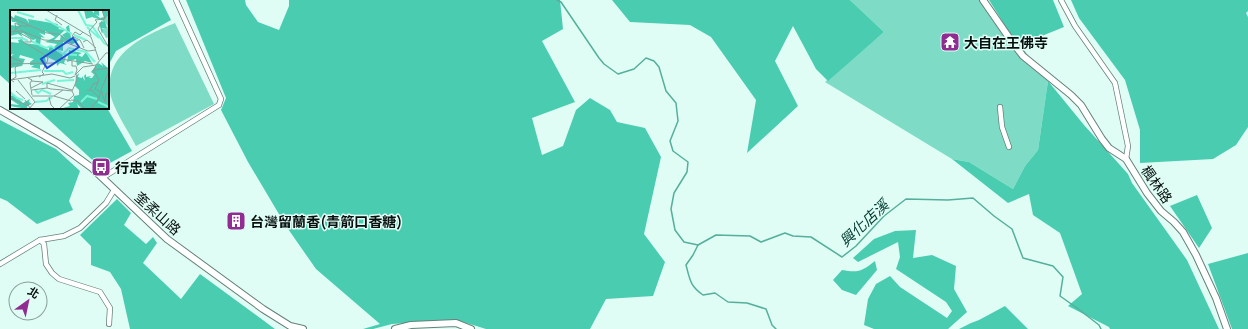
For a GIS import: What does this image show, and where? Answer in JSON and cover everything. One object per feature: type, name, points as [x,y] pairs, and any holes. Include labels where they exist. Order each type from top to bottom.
[{"type":"street","points":[[102,178],[219,105],[221,100],[176,0]]},
{"type":"street","name":"楓林路","points":[[983,0],[1023,56],[1081,104],[1109,148],[1126,159],[1161,211],[1174,222],[1190,243],[1216,298],[1227,329]]},
{"type":"street","points":[[1061,0],[1075,26],[1115,83],[1128,146],[1126,159]]},
{"type":"street","points":[[1000,108],[1002,128],[1010,147]]},
{"type":"street","name":"奎柔山路","points":[[0,110],[59,144],[92,168],[168,239],[263,309],[290,326],[303,329]]},
{"type":"street","points":[[0,264],[40,240],[64,236],[80,228],[106,203],[114,190]]},
{"type":"street","points":[[40,240],[44,244],[46,264],[57,278],[73,285],[100,292],[110,308],[109,324]]},
{"type":"street","points":[[395,329],[411,325],[456,323],[471,329]]},
{"type":"green space","points":[[0,0],[161,0],[171,20],[116,51],[109,64],[109,10],[10,10],[10,84],[0,75]]},
{"type":"green space","points":[[186,0],[245,0],[246,5],[258,22],[279,30],[289,6],[289,0],[560,0],[563,29],[542,41],[575,102],[532,118],[542,155],[563,146],[576,110],[590,98],[610,110],[617,122],[645,128],[661,157],[644,234],[665,262],[653,296],[606,299],[590,329],[486,329],[457,320],[392,324],[373,329],[363,329],[380,324],[316,269],[286,226],[248,162],[221,110],[226,98]]},
{"type":"green space","points":[[612,0],[850,0],[884,32],[828,81],[816,69],[793,26],[775,61],[798,106],[747,153],[756,100],[711,37],[690,25],[630,22]]},
{"type":"green space","points":[[850,0],[985,0],[1048,81],[1038,150],[1025,166],[1013,189],[969,162],[952,159],[825,82],[884,32]]},
{"type":"green space","points":[[989,0],[1053,0],[1064,27],[1022,44],[1009,32]]},
{"type":"green space","points":[[1071,0],[1248,0],[1248,11],[1246,13],[1248,17],[1248,127],[1236,145],[1213,159],[1140,163],[1140,130],[1125,80],[1079,18]]},
{"type":"green space","points":[[175,23],[214,104],[136,146],[111,97],[110,77],[114,66],[130,47],[152,33]]},
{"type":"green space","points":[[1048,81],[1084,125],[1128,174],[1132,183],[1187,260],[1219,329],[1110,329],[1109,327],[1068,306],[1082,294],[1060,233],[1033,215],[1029,194],[1008,203],[952,159],[969,162],[1013,189],[1025,166],[1038,150]]},
{"type":"green space","points":[[37,109],[108,109],[132,151],[101,168]]},
{"type":"green space","points":[[0,120],[56,149],[80,171],[69,201],[73,210],[37,224],[7,201],[0,198]]},
{"type":"green space","points":[[1197,195],[1212,228],[1199,248],[1170,206]]},
{"type":"green space","points":[[117,199],[131,213],[124,225],[146,244],[153,237],[157,243],[143,263],[181,299],[200,274],[275,329],[130,329],[121,289],[110,272],[91,265],[91,246],[80,235]]},
{"type":"green space","points":[[916,230],[913,258],[932,255],[956,266],[954,289],[967,312],[948,329],[874,329],[864,325],[868,299],[876,284],[890,276],[900,287],[947,318],[952,311],[946,302],[896,269],[900,257],[898,242],[858,262],[853,258],[874,239],[895,231]]},
{"type":"green space","points":[[1248,253],[1248,329],[1232,329],[1208,264]]},
{"type":"green space","points":[[875,261],[877,270],[856,295],[842,290],[833,280],[842,270],[860,270]]},
{"type":"green space","points":[[1005,306],[1028,329],[959,329],[979,320]]},
{"type":"waterway","name":"興化店溪","points":[[557,0],[561,2],[599,58],[604,64],[618,74],[634,69],[646,58],[654,61],[659,67],[666,91],[676,103],[678,121],[670,141],[673,151],[688,162],[687,172],[674,193],[671,209],[675,230],[684,242],[698,245],[716,235],[750,236],[761,242],[785,233],[793,236],[811,237],[842,257],[856,246],[884,216],[906,199],[948,200],[973,198],[1012,229],[1023,258],[1053,266],[1063,277],[1060,296],[1099,325],[1101,329]]},
{"type":"waterway","points":[[698,245],[686,265],[695,289],[703,295],[715,293],[728,302],[747,303],[766,309],[772,325],[776,329]]},
{"type":"place","name":"大自在王佛寺","points":[[950,42]]},
{"type":"place","name":"行忠堂","points":[[101,167]]},
{"type":"place","name":"台灣留蘭香(青箭口香糖)","points":[[236,221]]}]
